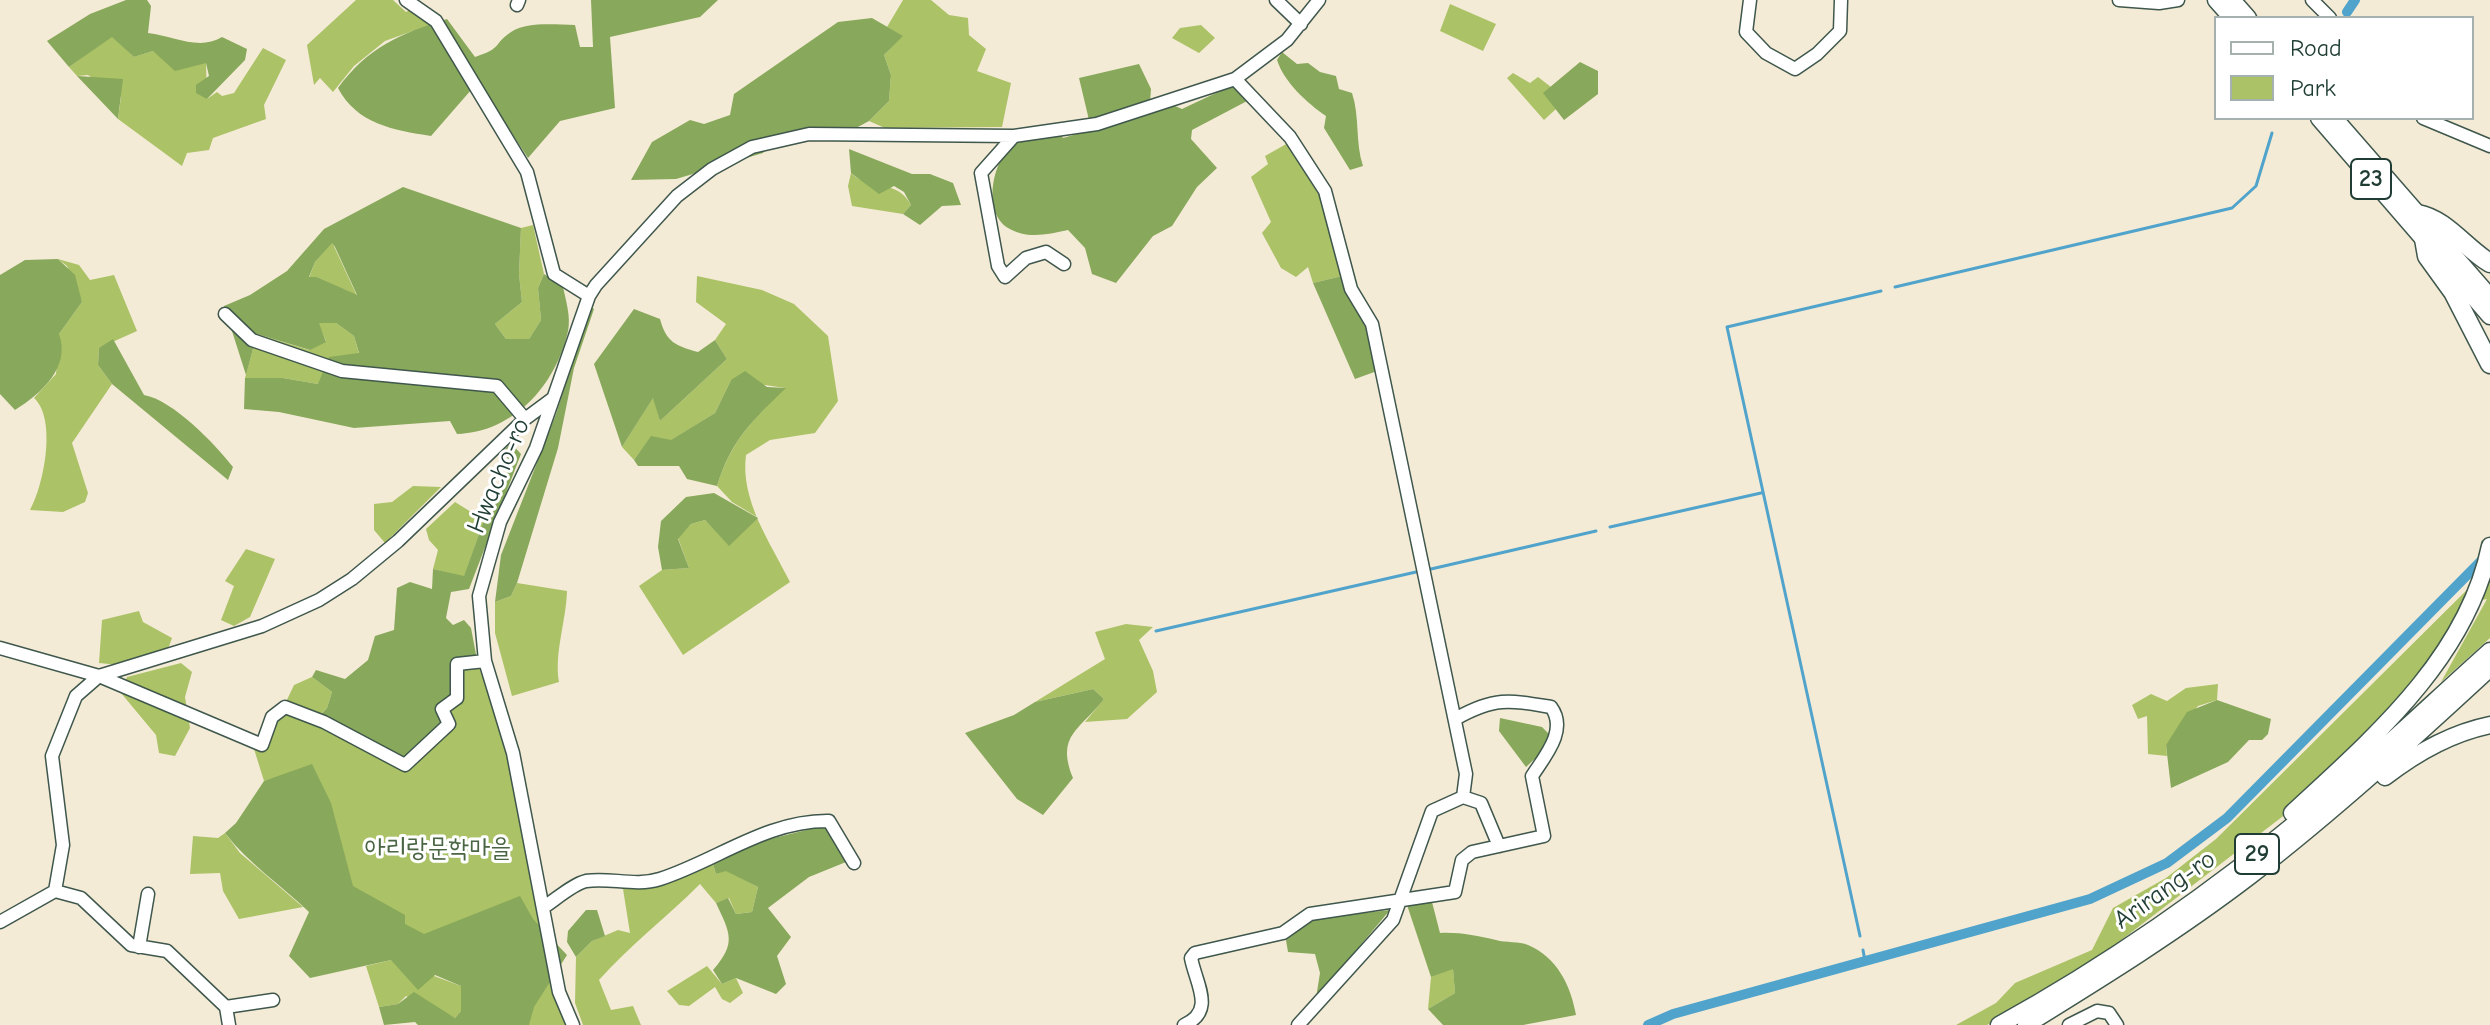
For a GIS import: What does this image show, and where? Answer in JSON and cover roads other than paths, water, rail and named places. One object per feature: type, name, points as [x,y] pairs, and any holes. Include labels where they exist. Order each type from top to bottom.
[{"type":"highway","name":"23","points":[[2418,214],[2433,217],[2470,251],[2490,263]]},
{"type":"highway","name":"23","points":[[2424,239],[2427,256],[2453,292],[2490,364]]},
{"type":"main road","points":[[2216,0],[2230,16]]},
{"type":"main road","points":[[2232,0],[2246,16]]},
{"type":"main road","name":"23","points":[[2321,120],[2424,239]]},
{"type":"main road","name":"23","points":[[2336,120],[2418,214]]},
{"type":"main road","points":[[2418,214],[2490,297]]},
{"type":"main road","points":[[2424,239],[2490,316]]},
{"type":"main road","points":[[2252,857],[2254,843],[2328,780],[2444,656],[2468,614],[2484,573],[2490,546]]},
{"type":"main road","name":"Arirang-ro","points":[[1999,1025],[2138,940],[2252,857],[2320,804],[2490,651]]},
{"type":"main road","name":"Arirang-ro","points":[[2026,1025],[2186,922],[2359,788],[2490,668]]},
{"type":"main road","points":[[2359,788],[2375,785],[2410,757],[2469,729],[2490,725]]},
{"type":"street","points":[[406,0],[436,21],[527,172],[554,274],[589,296]]},
{"type":"street","points":[[1276,0],[1301,24]]},
{"type":"street","name":"Hwacho-ro","points":[[573,1025],[559,992],[513,753],[485,661],[479,621],[484,574],[500,522],[536,448],[589,296],[616,260],[677,196],[712,169],[752,147],[809,134],[1014,136],[1097,124],[1235,79],[1287,40],[1319,0]]},
{"type":"street","points":[[1750,0],[1746,32],[1766,53],[1795,69],[1817,54],[1840,31],[1841,0]]},
{"type":"street","points":[[2119,0],[2159,3],[2178,0]]},
{"type":"street","points":[[2312,0],[2328,16]]},
{"type":"street","points":[[1235,79],[1290,137],[1325,191],[1351,289],[1372,324],[1389,418],[1457,718],[1466,774],[1463,797]]},
{"type":"street","points":[[2428,120],[2490,146]]},
{"type":"street","points":[[1014,136],[981,173],[998,266],[1005,277],[1026,258],[1046,252],[1064,264]]},
{"type":"street","points":[[225,314],[252,340],[342,371],[497,386],[525,419]]},
{"type":"street","points":[[55,891],[63,845],[52,756],[76,696],[99,676],[262,626],[319,600],[352,579],[398,541],[525,419],[553,398]]},
{"type":"street","points":[[0,648],[99,676],[262,745],[272,717],[285,707],[324,722],[405,765],[449,724],[442,709],[457,698],[457,664],[485,661]]},
{"type":"street","points":[[1184,1025],[1194,1020],[1202,1009],[1202,992],[1191,958],[1195,953],[1283,933],[1310,914],[1455,892],[1462,860],[1472,852],[1544,836],[1532,776],[1558,731],[1551,707],[1504,700],[1476,708],[1457,718]]},
{"type":"street","points":[[1298,1025],[1393,920],[1432,811],[1463,797],[1481,803],[1499,846]]},
{"type":"street","points":[[544,907],[584,881],[656,880],[697,865],[740,842],[815,821],[829,821],[854,863]]},
{"type":"street","points":[[0,922],[55,891],[81,898],[131,945],[167,951],[226,1007],[229,1025]]},
{"type":"street","points":[[139,947],[148,894]]},
{"type":"street","points":[[226,1007],[273,1000]]},
{"type":"street","points":[[2069,1025],[2097,1011],[2109,1013],[2117,1025]]},
{"type":"waterway","points":[[2347,12],[2355,0]]},
{"type":"waterway","points":[[1895,287],[2232,208],[2256,186],[2272,133]]},
{"type":"waterway","points":[[1860,936],[1727,327],[1881,291]]},
{"type":"waterway","points":[[1610,527],[1761,493]]},
{"type":"waterway","points":[[1431,569],[1596,531]]},
{"type":"waterway","points":[[1648,1025],[1673,1014],[2090,899],[2167,863],[2227,818],[2483,559]]},
{"type":"waterway","points":[[1156,631],[1416,572]]},
{"type":"waterway","points":[[1863,950],[1865,961]]},
{"type":"park label","name":"아리랑문학마을","points":[[438,849]]}]
